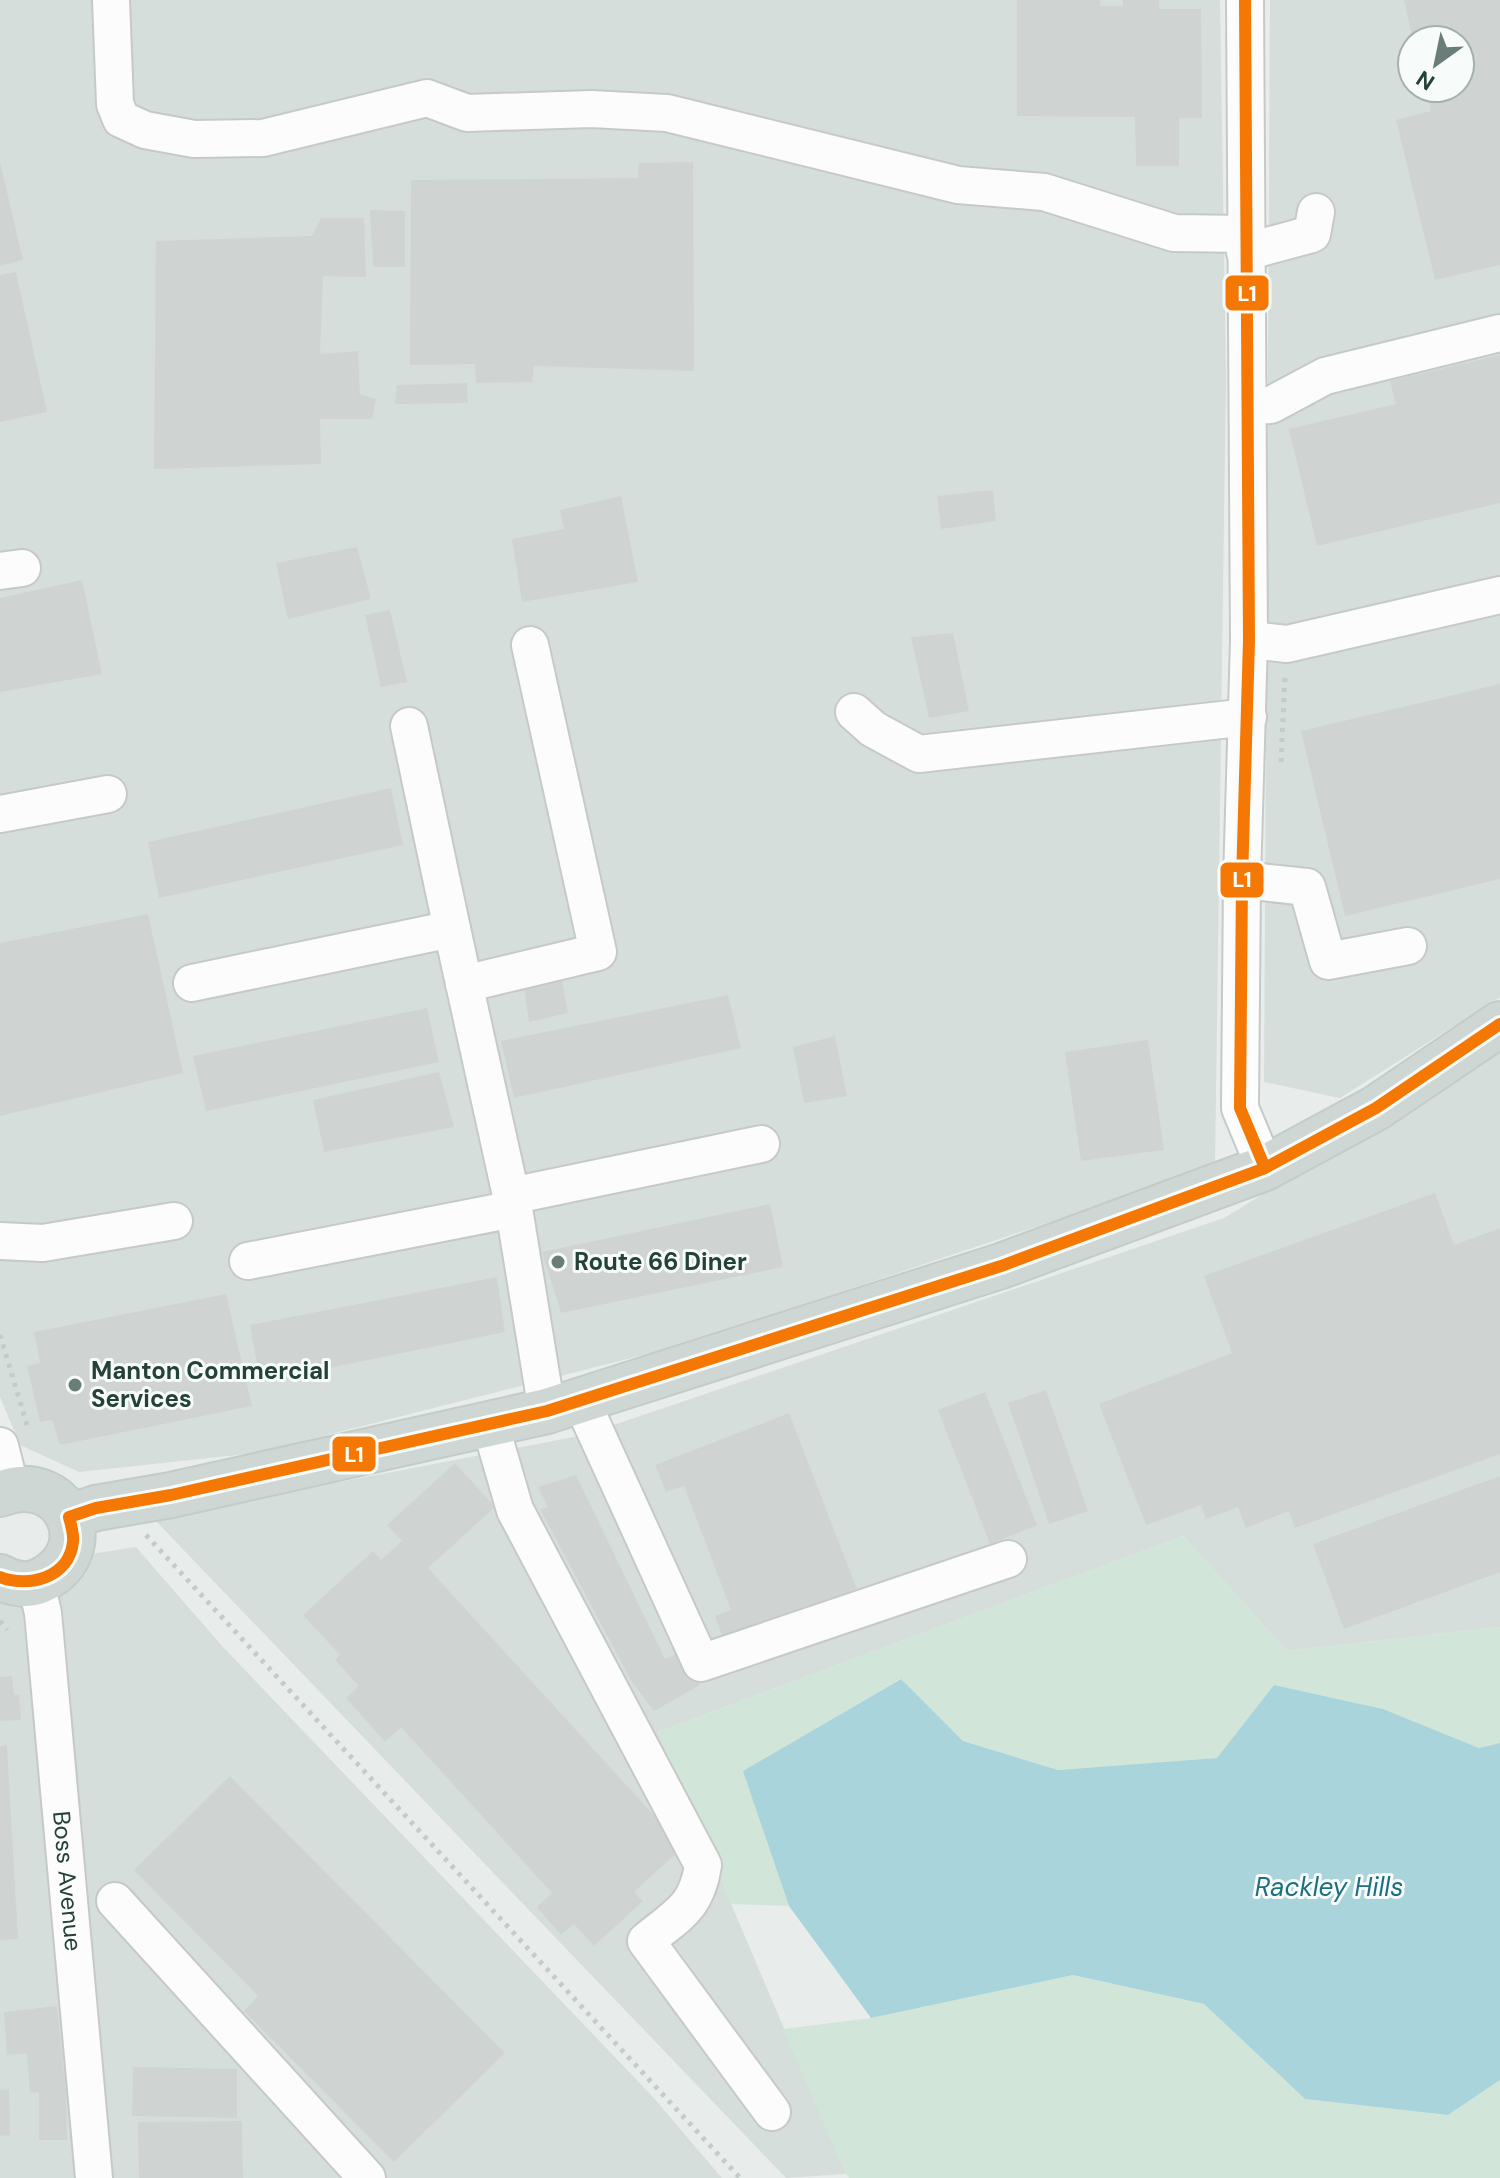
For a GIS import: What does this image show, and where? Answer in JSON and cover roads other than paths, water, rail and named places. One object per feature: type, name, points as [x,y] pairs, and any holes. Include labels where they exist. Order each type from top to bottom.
[{"type":"main road","points":[[69,1517],[96,1508],[171,1495],[564,1406],[1001,1266],[1265,1168],[1376,1108],[1500,1024]]},
{"type":"main road","points":[[6,1492],[33,1488],[50,1494],[69,1517],[73,1542],[68,1559],[57,1572],[18,1580]]},
{"type":"street","points":[[111,0],[115,104],[121,119],[145,130],[194,139],[263,138],[427,98],[467,113],[591,109],[667,113],[958,185],[1044,192],[1174,233],[1245,243],[1312,234],[1316,212]]},
{"type":"street","points":[[1245,0],[1249,640],[1240,1108],[1265,1168]]},
{"type":"street","points":[[1248,406],[1271,405],[1325,376],[1500,333]]},
{"type":"street","points":[[1249,640],[1287,644],[1500,595]]},
{"type":"street","points":[[464,984],[598,952],[530,645]]},
{"type":"street","points":[[854,712],[873,729],[919,754],[1248,717]]},
{"type":"street","points":[[409,726],[512,1202],[564,1406],[701,1663],[1008,1559]]},
{"type":"street","points":[[0,814],[108,794]]},
{"type":"street","points":[[1242,880],[1307,887],[1328,961],[1408,946]]},
{"type":"street","points":[[192,983],[452,929]]},
{"type":"street","points":[[248,1261],[761,1144]]},
{"type":"street","points":[[0,1241],[43,1243],[174,1221]]},
{"type":"street","points":[[490,1424],[515,1510],[703,1865],[700,1886],[693,1902],[646,1941],[772,2112]]},
{"type":"street","points":[[6,1492],[15,1438]]},
{"type":"street","name":"Boss Avenue","points":[[18,1580],[43,1613],[94,2178]]},
{"type":"street","points":[[115,1901],[367,2178]]},
{"type":"water","name":"Rackley Hills","points":[[901,1679],[963,1741],[1058,1770],[1217,1758],[1274,1685],[1383,1709],[1479,1748],[1500,1743],[1500,2080],[1448,2115],[1305,2099],[1204,2004],[1073,1975],[871,2018],[789,1906],[743,1771]]},
{"type":"place","name":"Route 66 Diner","points":[[558,1262]]},
{"type":"place","name":"Manton Commercial Services","points":[[75,1385]]}]
